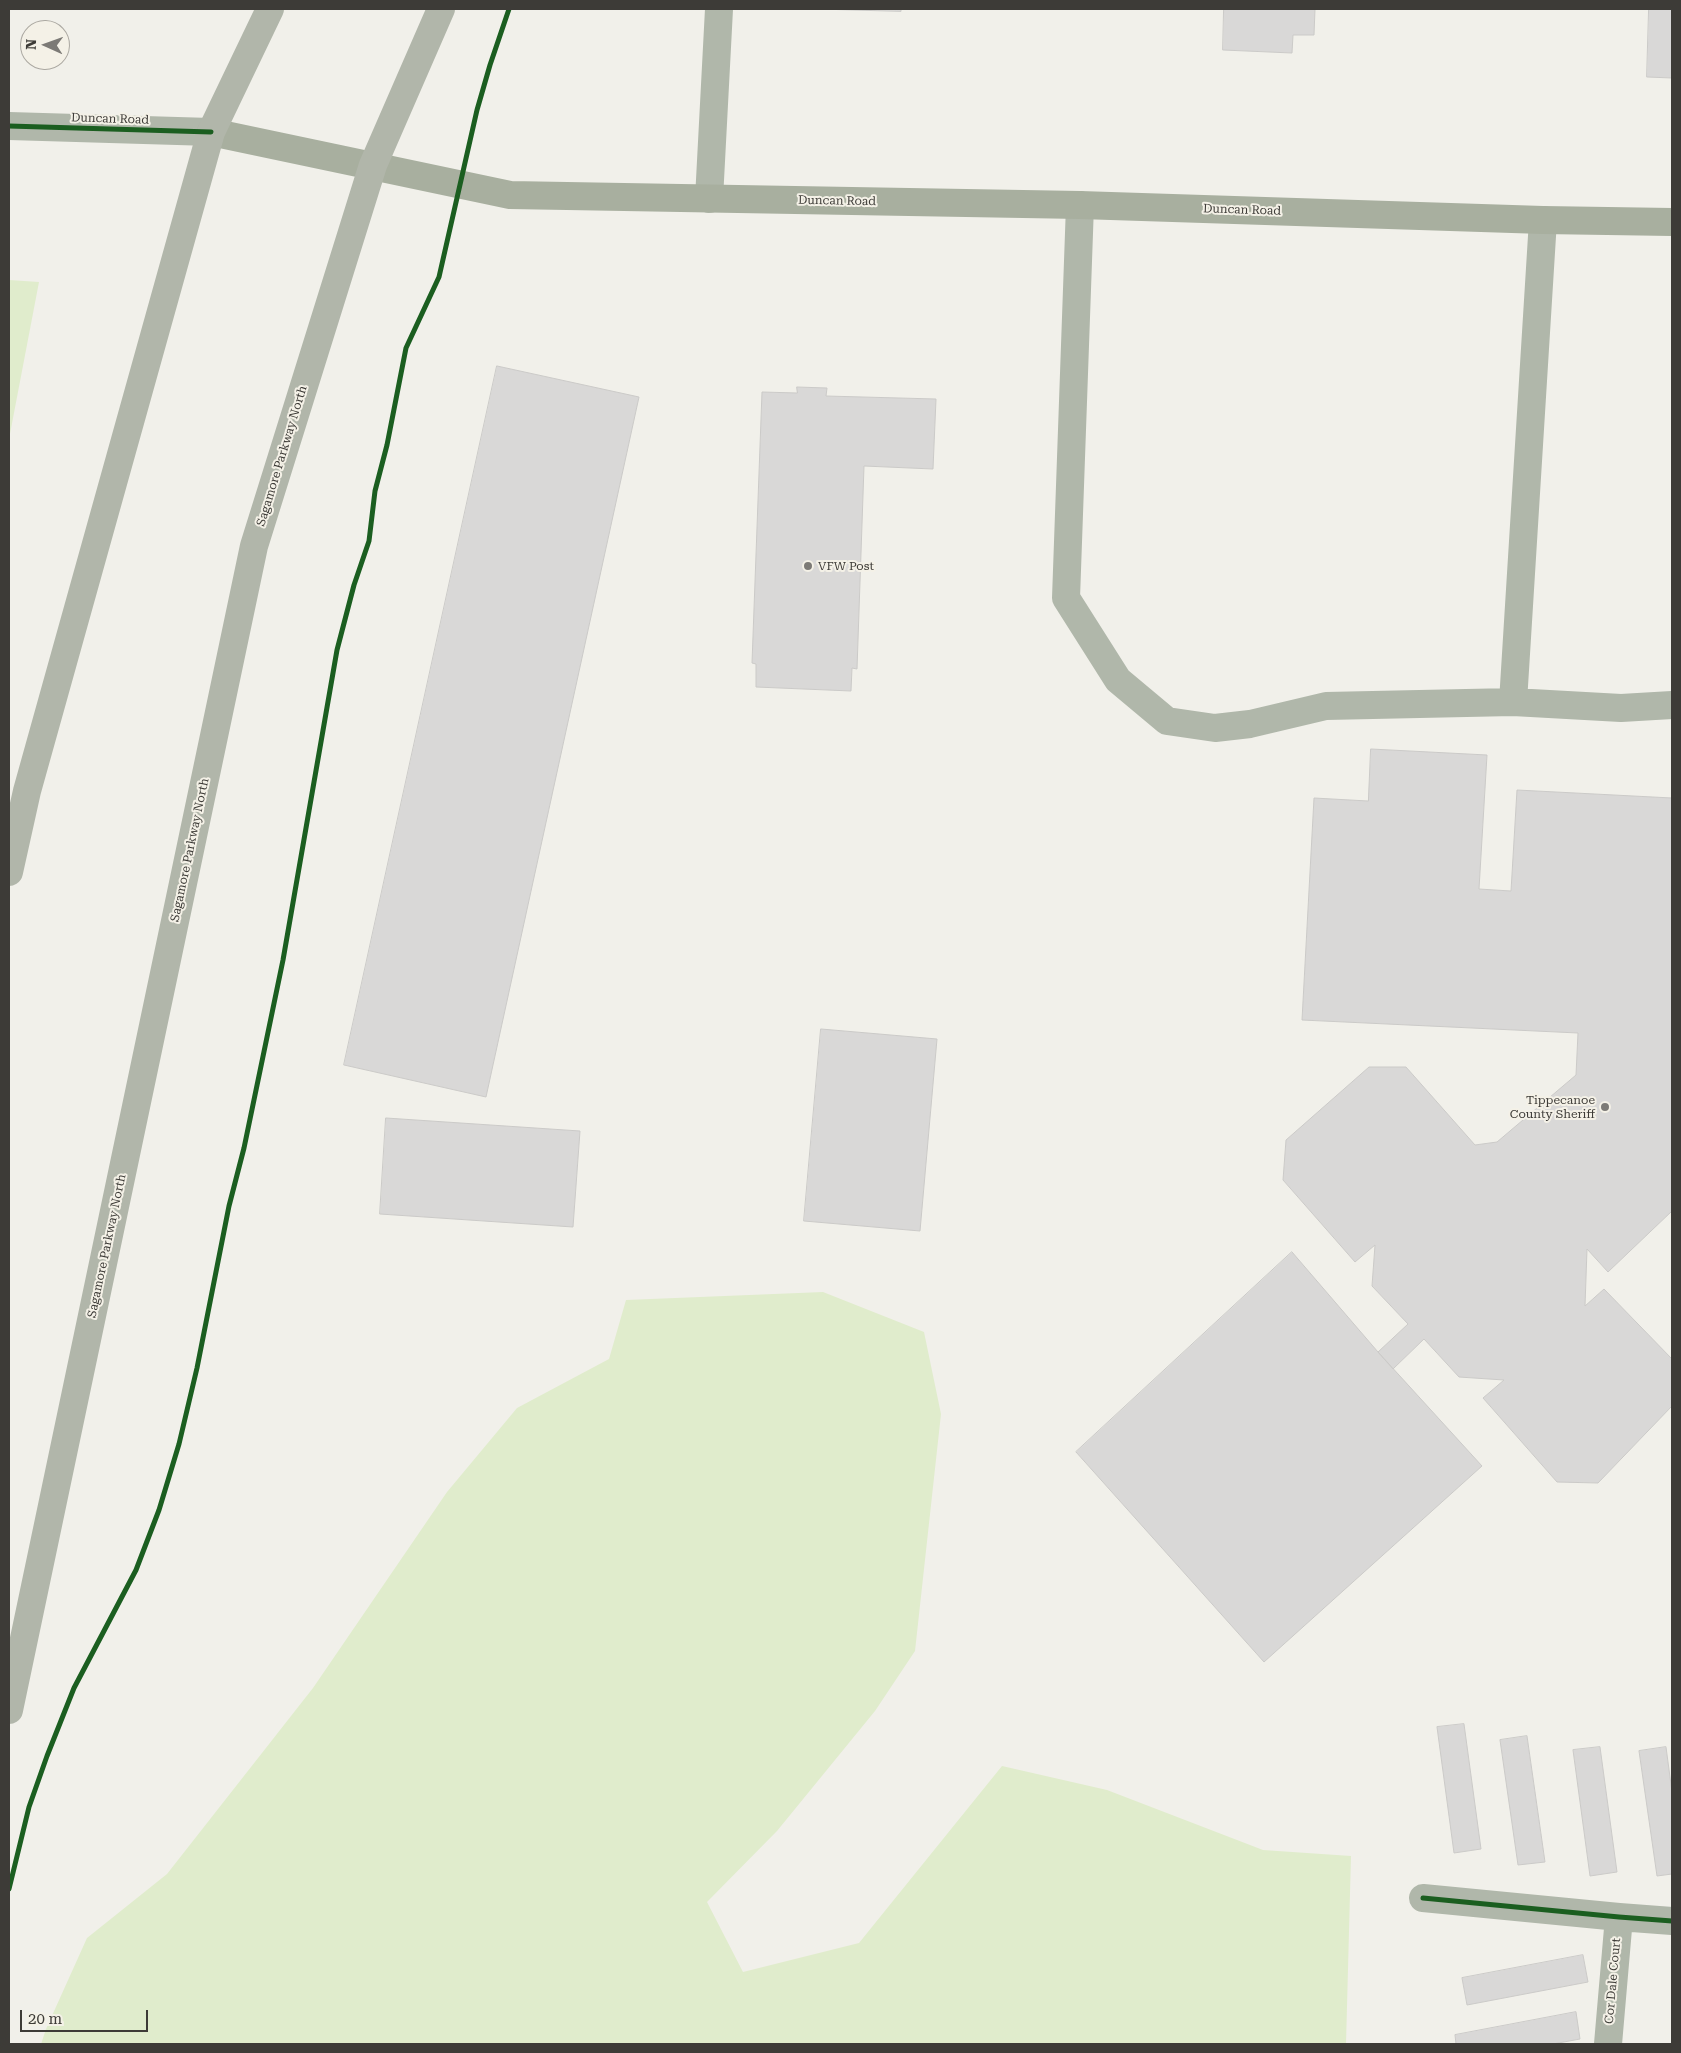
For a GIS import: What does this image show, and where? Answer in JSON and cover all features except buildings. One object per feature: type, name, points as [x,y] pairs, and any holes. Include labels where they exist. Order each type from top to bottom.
[{"type":"highway","points":[[9,872],[27,790],[211,132],[270,9]]},
{"type":"highway","name":"Sagamore Parkway North","points":[[9,1710],[254,546],[373,165],[440,9]]},
{"type":"main road","name":"Duncan Road","points":[[211,132],[510,195],[1080,205],[1543,220],[1672,222]]},
{"type":"street","points":[[709,199],[719,9]]},
{"type":"street","name":"Duncan Road","points":[[9,126],[211,132]]},
{"type":"street","points":[[1080,205],[1066,598],[1118,680],[1167,721],[1215,728],[1250,724],[1326,706],[1513,702],[1621,708],[1672,705]]},
{"type":"street","points":[[1513,702],[1543,220]]},
{"type":"street","points":[[1423,1898],[1619,1918],[1672,1921]]},
{"type":"street","name":"Cor Dale Court","points":[[1608,2044],[1619,1918]]},
{"type":"green space","points":[[9,280],[39,282],[9,439]]},
{"type":"green space","points":[[823,1292],[924,1332],[941,1414],[915,1651],[875,1711],[777,1831],[707,1902],[743,1972],[859,1943],[1002,1766],[1107,1790],[1263,1850],[1351,1856],[1346,2044],[41,2044],[87,1938],[167,1874],[313,1688],[447,1492],[517,1408],[609,1359],[626,1300]]},
{"type":"cycle path","points":[[9,1889],[29,1807],[47,1756],[74,1688],[136,1570],[159,1510],[179,1444],[197,1368],[229,1206],[244,1148],[283,960],[337,650],[354,585],[369,541],[375,491],[387,445],[406,348],[439,277],[477,110],[509,9]]},
{"type":"cycle path","points":[[9,126],[211,132]]},
{"type":"cycle path","points":[[1423,1898],[1672,1921]]},
{"type":"place","name":"VFW Post","points":[[808,566]]},
{"type":"place","name":"Tippecanoe County Sheriff","points":[[1605,1107]]}]
